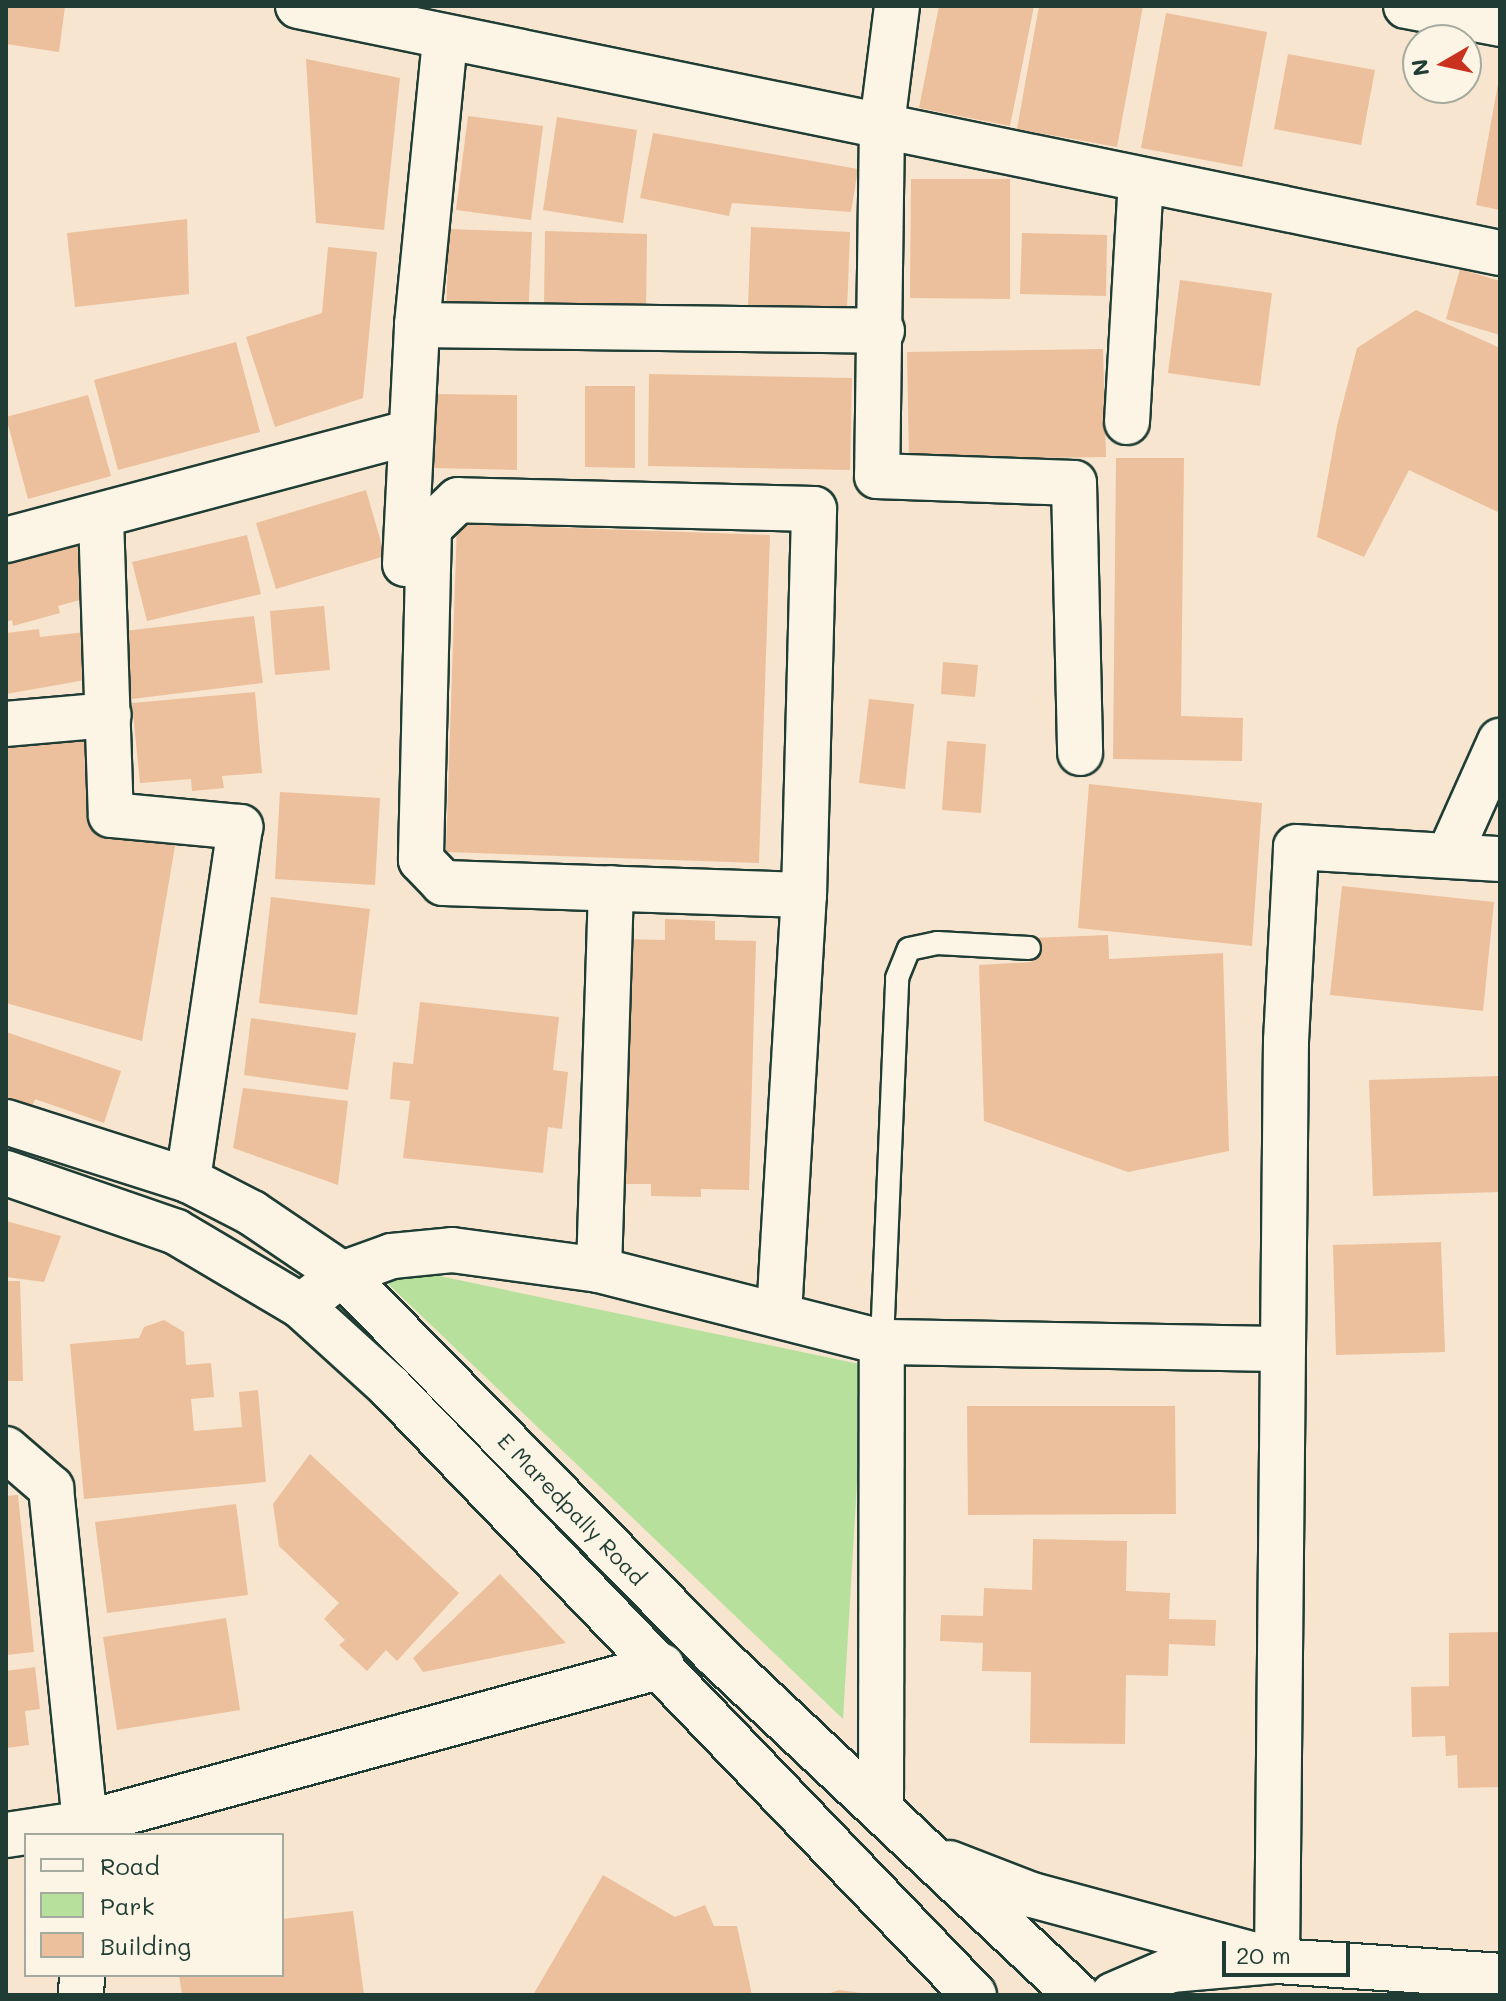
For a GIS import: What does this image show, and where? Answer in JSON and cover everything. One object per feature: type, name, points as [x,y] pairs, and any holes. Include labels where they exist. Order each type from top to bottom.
[{"type":"street","points":[[298,6],[445,40],[882,125],[1141,182],[1500,253]]},
{"type":"street","points":[[897,6],[882,125],[882,331],[877,476],[1074,483],[1080,753]]},
{"type":"street","points":[[1406,6],[1500,24]]},
{"type":"street","points":[[404,587],[417,325],[445,40]]},
{"type":"street","points":[[1127,422],[1141,182]]},
{"type":"street","points":[[417,325],[882,331]]},
{"type":"street","points":[[6,540],[101,518],[411,432]]},
{"type":"street","points":[[779,1314],[804,895],[814,509],[458,500],[429,528],[421,860],[443,883],[804,895]]},
{"type":"street","points":[[101,518],[111,815],[240,827],[188,1180]]},
{"type":"street","points":[[6,724],[109,715]]},
{"type":"street","points":[[1450,853],[1500,741]]},
{"type":"street","points":[[1277,1961],[1286,1041],[1296,847],[1450,853],[1500,859]]},
{"type":"street","points":[[599,1270],[611,888]]},
{"type":"street","name":"E Maredpally Road","points":[[6,1122],[188,1180],[252,1213],[342,1274],[670,1609],[1077,1995]]},
{"type":"street","name":"E Maredpally Road","points":[[6,1173],[176,1232],[301,1306],[390,1387],[662,1666],[974,1995]]},
{"type":"street","points":[[301,1306],[342,1274],[392,1256],[452,1250],[599,1270],[882,1342],[1283,1349]]},
{"type":"street","points":[[881,1810],[882,1342]]},
{"type":"street","points":[[6,1449],[51,1488],[86,1829]]},
{"type":"street","points":[[33,1833],[86,1829],[662,1666]]},
{"type":"street","points":[[928,1855],[1032,1895],[1277,1961]]},
{"type":"street","points":[[1113,1995],[1171,1970],[1277,1961],[1500,1976]]},
{"type":"street","points":[[1171,1970],[1218,1995]]},
{"type":"lane","points":[[882,1342],[897,978],[909,949],[937,943],[1029,948]]},
{"type":"green space","points":[[363,1260],[864,1365],[843,1719]]},
{"type":"building","points":[[6,6],[65,6],[59,52],[6,44]]},
{"type":"building","points":[[939,6],[1034,6],[1010,126],[919,108]]},
{"type":"building","points":[[1039,6],[1143,6],[1117,147],[1017,129]]},
{"type":"building","points":[[1166,13],[1267,32],[1242,167],[1141,148]]},
{"type":"building","points":[[1288,54],[1375,70],[1361,145],[1274,129]]},
{"type":"building","points":[[306,59],[400,78],[384,230],[316,223]]},
{"type":"building","points":[[1500,84],[1500,210],[1476,205]]},
{"type":"building","points":[[468,116],[543,126],[531,220],[456,210]]},
{"type":"building","points":[[557,117],[637,130],[623,223],[543,210]]},
{"type":"building","points":[[653,133],[858,169],[851,212],[732,203],[729,216],[640,198]]},
{"type":"building","points":[[911,179],[1010,179],[1010,299],[910,298]]},
{"type":"building","points":[[187,219],[189,294],[75,307],[67,233]]},
{"type":"building","points":[[751,227],[850,232],[847,310],[748,306]]},
{"type":"building","points":[[449,229],[532,232],[528,320],[446,316]]},
{"type":"building","points":[[545,231],[647,234],[646,312],[544,310]]},
{"type":"building","points":[[1022,233],[1107,235],[1106,296],[1020,294]]},
{"type":"building","points":[[328,247],[377,252],[363,398],[275,427],[246,337],[322,313]]},
{"type":"building","points":[[1460,269],[1500,281],[1500,335],[1446,319]]},
{"type":"building","points":[[1180,280],[1272,293],[1260,386],[1168,373]]},
{"type":"building","points":[[1416,310],[1500,348],[1500,513],[1409,470],[1364,557],[1317,537],[1337,426],[1357,348]]},
{"type":"building","points":[[236,342],[260,432],[118,470],[94,380]]},
{"type":"building","points":[[1103,349],[1106,457],[909,460],[907,352]]},
{"type":"building","points":[[649,374],[852,378],[850,470],[648,466]]},
{"type":"building","points":[[585,386],[635,386],[635,468],[585,467]]},
{"type":"building","points":[[433,394],[517,395],[517,470],[433,468]]},
{"type":"building","points":[[88,395],[111,476],[28,499],[6,417]]},
{"type":"building","points":[[1116,458],[1184,458],[1181,716],[1243,718],[1242,761],[1113,759]]},
{"type":"building","points":[[366,490],[385,556],[276,589],[256,523]]},
{"type":"building","points":[[457,524],[770,535],[759,863],[446,852]]},
{"type":"building","points":[[247,535],[261,594],[147,621],[132,562]]},
{"type":"building","points":[[78,538],[94,596],[58,606],[60,613],[13,626],[12,620],[6,622],[6,558]]},
{"type":"building","points":[[324,606],[330,670],[275,675],[270,611]]},
{"type":"building","points":[[254,616],[263,683],[124,700],[115,632]]},
{"type":"building","points":[[39,629],[40,637],[86,632],[91,679],[6,694],[6,633]]},
{"type":"building","points":[[943,662],[978,665],[975,697],[941,694]]},
{"type":"building","points":[[255,692],[262,773],[222,776],[224,788],[192,791],[191,779],[140,783],[132,703]]},
{"type":"building","points":[[869,699],[914,704],[905,789],[859,783]]},
{"type":"building","points":[[6,733],[107,737],[95,826],[176,840],[142,1041],[6,1003]]},
{"type":"building","points":[[947,741],[986,744],[981,813],[942,810]]},
{"type":"building","points":[[1089,784],[1262,803],[1252,946],[1078,928]]},
{"type":"building","points":[[280,792],[380,798],[375,885],[275,879]]},
{"type":"building","points":[[1342,886],[1494,902],[1483,1011],[1330,995]]},
{"type":"building","points":[[271,897],[370,909],[357,1015],[259,1003]]},
{"type":"building","points":[[665,919],[715,921],[715,940],[756,941],[749,1190],[701,1189],[701,1197],[651,1196],[651,1184],[615,1184],[622,939],[665,940]]},
{"type":"building","points":[[1108,935],[1109,959],[1223,953],[1229,1151],[1128,1172],[984,1121],[979,965],[1032,962],[1031,938]]},
{"type":"building","points":[[420,1002],[559,1017],[553,1070],[568,1072],[562,1129],[548,1127],[543,1173],[403,1158],[410,1101],[390,1099],[393,1062],[413,1064]]},
{"type":"building","points":[[251,1018],[356,1033],[348,1090],[244,1075]]},
{"type":"building","points":[[6,1032],[121,1071],[104,1123],[35,1099],[32,1106],[6,1098]]},
{"type":"building","points":[[1500,1076],[1500,1192],[1373,1196],[1369,1080]]},
{"type":"building","points":[[243,1088],[348,1101],[338,1185],[233,1148]]},
{"type":"building","points":[[6,1221],[61,1236],[44,1282],[6,1277]]},
{"type":"building","points":[[1441,1242],[1445,1352],[1336,1355],[1333,1245]]},
{"type":"building","points":[[6,1281],[20,1281],[23,1381],[6,1381]]},
{"type":"building","points":[[164,1320],[184,1332],[186,1365],[211,1363],[214,1397],[191,1399],[194,1431],[242,1427],[239,1392],[258,1390],[266,1482],[84,1499],[70,1344],[139,1338],[144,1327]]},
{"type":"building","points":[[967,1406],[1175,1406],[1176,1514],[968,1515]]},
{"type":"building","points":[[310,1454],[459,1593],[397,1661],[386,1650],[367,1671],[339,1645],[345,1640],[324,1619],[339,1603],[279,1546],[273,1504]]},
{"type":"building","points":[[18,1495],[34,1652],[6,1655],[6,1496]]},
{"type":"building","points":[[236,1504],[248,1595],[107,1613],[95,1522]]},
{"type":"building","points":[[1033,1539],[1127,1541],[1126,1591],[1170,1593],[1169,1619],[1216,1620],[1215,1646],[1169,1644],[1168,1676],[1126,1675],[1125,1744],[1030,1743],[1031,1672],[982,1671],[983,1643],[940,1641],[941,1615],[983,1616],[984,1588],[1032,1590]]},
{"type":"building","points":[[500,1574],[566,1643],[423,1672],[413,1658]]},
{"type":"building","points":[[226,1618],[240,1710],[117,1730],[103,1637]]},
{"type":"building","points":[[1500,1632],[1500,1787],[1458,1788],[1457,1755],[1446,1756],[1445,1736],[1412,1737],[1411,1687],[1449,1686],[1449,1633]]},
{"type":"building","points":[[35,1667],[40,1709],[25,1711],[29,1745],[6,1748],[6,1671]]},
{"type":"building","points":[[603,1875],[675,1917],[705,1905],[714,1926],[737,1926],[752,1995],[533,1995]]},
{"type":"building","points":[[353,1911],[364,1995],[182,1995],[179,1977],[284,1977],[284,1919]]},
{"type":"building","points":[[839,1990],[862,1993],[862,1995],[825,1995]]}]
